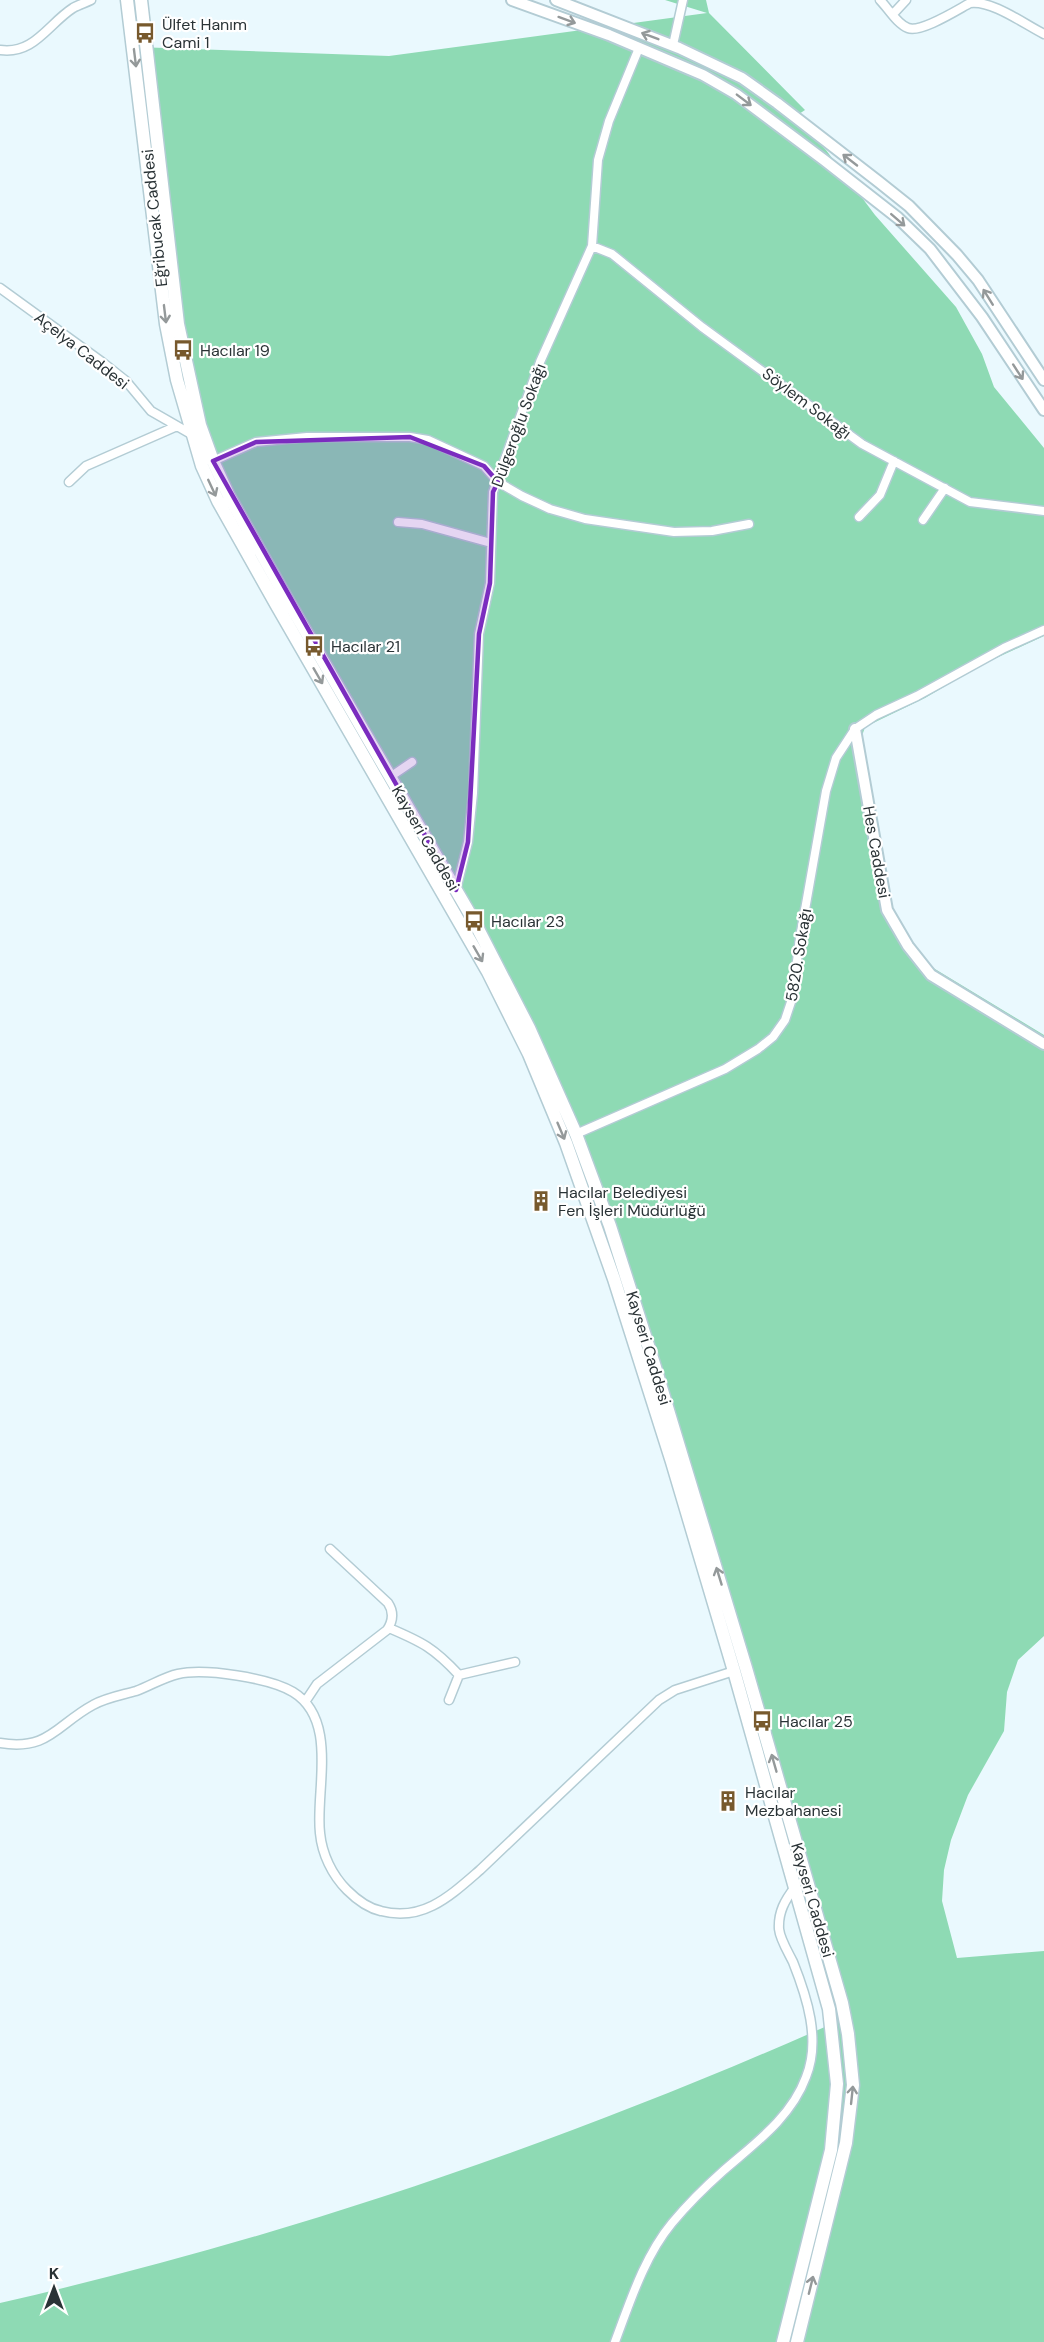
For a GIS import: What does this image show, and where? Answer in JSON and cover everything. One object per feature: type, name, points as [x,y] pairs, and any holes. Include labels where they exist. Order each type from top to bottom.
[{"type":"main road","name":"Eğribucak Caddesi","points":[[127,0],[166,324],[191,434]]},
{"type":"main road","name":"Eğribucak Caddesi","points":[[141,0],[178,324],[200,424]]},
{"type":"main road","name":"Kayseri Caddesi","points":[[200,424],[229,496],[456,890],[529,1028],[576,1134],[610,1226],[649,1346],[740,1670],[795,1887],[829,2008],[837,2084],[837,2108],[831,2150],[783,2342]]},
{"type":"main road","name":"Kayseri Caddesi","points":[[191,434],[218,501],[488,972],[529,1054],[566,1143],[614,1279],[740,1670],[842,2003],[852,2075],[846,2143],[797,2342]]},
{"type":"street","points":[[0,50],[16,51],[23,48],[53,27],[72,9],[91,0]]},
{"type":"street","points":[[512,0],[703,75],[736,94],[898,218],[930,249],[956,281],[1044,410]]},
{"type":"street","points":[[556,0],[673,45],[742,78],[777,103],[909,206],[957,255],[978,280],[1044,380]]},
{"type":"street","points":[[673,45],[683,0]]},
{"type":"street","points":[[880,0],[903,25],[918,29],[977,1],[1044,34]]},
{"type":"street","points":[[893,14],[906,0]]},
{"type":"street","name":"Dülgeroğlu Sokağı","points":[[456,890],[468,842],[472,802],[479,634],[490,583],[493,492],[540,362],[592,246],[598,160],[609,122],[639,48]]},
{"type":"street","name":"Söylem Sokağı","points":[[592,246],[612,254],[702,327],[862,444],[970,502],[1044,510]]},
{"type":"street","name":"Açelya Caddesi","points":[[0,288],[126,381],[151,411],[191,434]]},
{"type":"street","points":[[69,482],[86,466],[177,426]]},
{"type":"street","points":[[213,461],[256,442],[307,437],[410,437],[428,440],[484,466],[498,482],[522,496],[550,509],[585,519],[674,532],[712,531],[749,524]]},
{"type":"street","points":[[859,518],[880,495],[894,461]]},
{"type":"street","points":[[923,520],[945,488]]},
{"type":"street","points":[[398,522],[422,524],[491,543]]},
{"type":"street","points":[[855,729],[876,715],[917,696],[1004,648],[1044,630]]},
{"type":"street","name":"Hes Caddesi","points":[[855,729],[887,910],[908,946],[931,975],[1044,1044]]},
{"type":"street","name":"5820. Sokağı","points":[[576,1134],[725,1069],[773,1037],[785,1020],[792,999],[800,938],[826,790],[836,758],[855,729]]},
{"type":"street","points":[[390,777],[412,762]]},
{"type":"street","points":[[305,1702],[317,1684],[388,1628],[392,1614],[387,1603],[330,1549]]},
{"type":"street","points":[[388,1628],[414,1638],[438,1652],[459,1675]]},
{"type":"street","points":[[459,1675],[515,1662]]},
{"type":"street","points":[[0,1743],[16,1746],[33,1743],[49,1736],[93,1705],[177,1674],[210,1671],[281,1686],[295,1693],[305,1702],[315,1722],[321,1748],[323,1775],[320,1832],[326,1860],[343,1886],[357,1900],[374,1910],[395,1915],[417,1913],[451,1896],[659,1700],[675,1690],[740,1670]]},
{"type":"street","points":[[449,1700],[459,1675]]},
{"type":"street","points":[[615,2342],[647,2262],[671,2224],[720,2174],[773,2128],[795,2098],[806,2077],[812,2054],[810,2013],[798,1974],[779,1930],[780,1915],[785,1900],[795,1887]]},
{"type":"highlighted area","points":[[410,437],[484,466],[498,482],[493,492],[490,583],[479,634],[468,842],[456,890],[213,461],[256,442]]},
{"type":"green space","points":[[665,0],[706,0],[709,13],[805,110],[799,114],[799,122],[826,150],[875,215],[956,307],[982,354],[994,387],[1044,448],[1044,636],[981,665],[925,698],[865,727],[862,736],[892,911],[905,933],[930,966],[1044,1035],[1044,1636],[1018,1660],[1007,1692],[1004,1731],[968,1795],[951,1840],[944,1870],[942,1901],[957,1958],[1044,1951],[1044,2342],[0,2342],[0,2303],[214,2248],[425,2183],[632,2107],[836,2022],[657,1399],[507,998],[453,896],[284,607],[204,458],[177,366],[137,47],[389,56],[707,13]]},
{"type":"place","name":"Ülfet Hanım Cami 1","points":[[145,33]]},
{"type":"place","name":"Hacılar 19","points":[[183,350]]},
{"type":"place","name":"Hacılar 21","points":[[314,646]]},
{"type":"place","name":"Hacılar 23","points":[[474,921]]},
{"type":"place","name":"Hacılar Belediyesi Fen İşleri Müdürlüğü","points":[[541,1201]]},
{"type":"place","name":"Hacılar 25","points":[[762,1721]]},
{"type":"place","name":"Hacılar Mezbahanesi","points":[[728,1801]]}]
